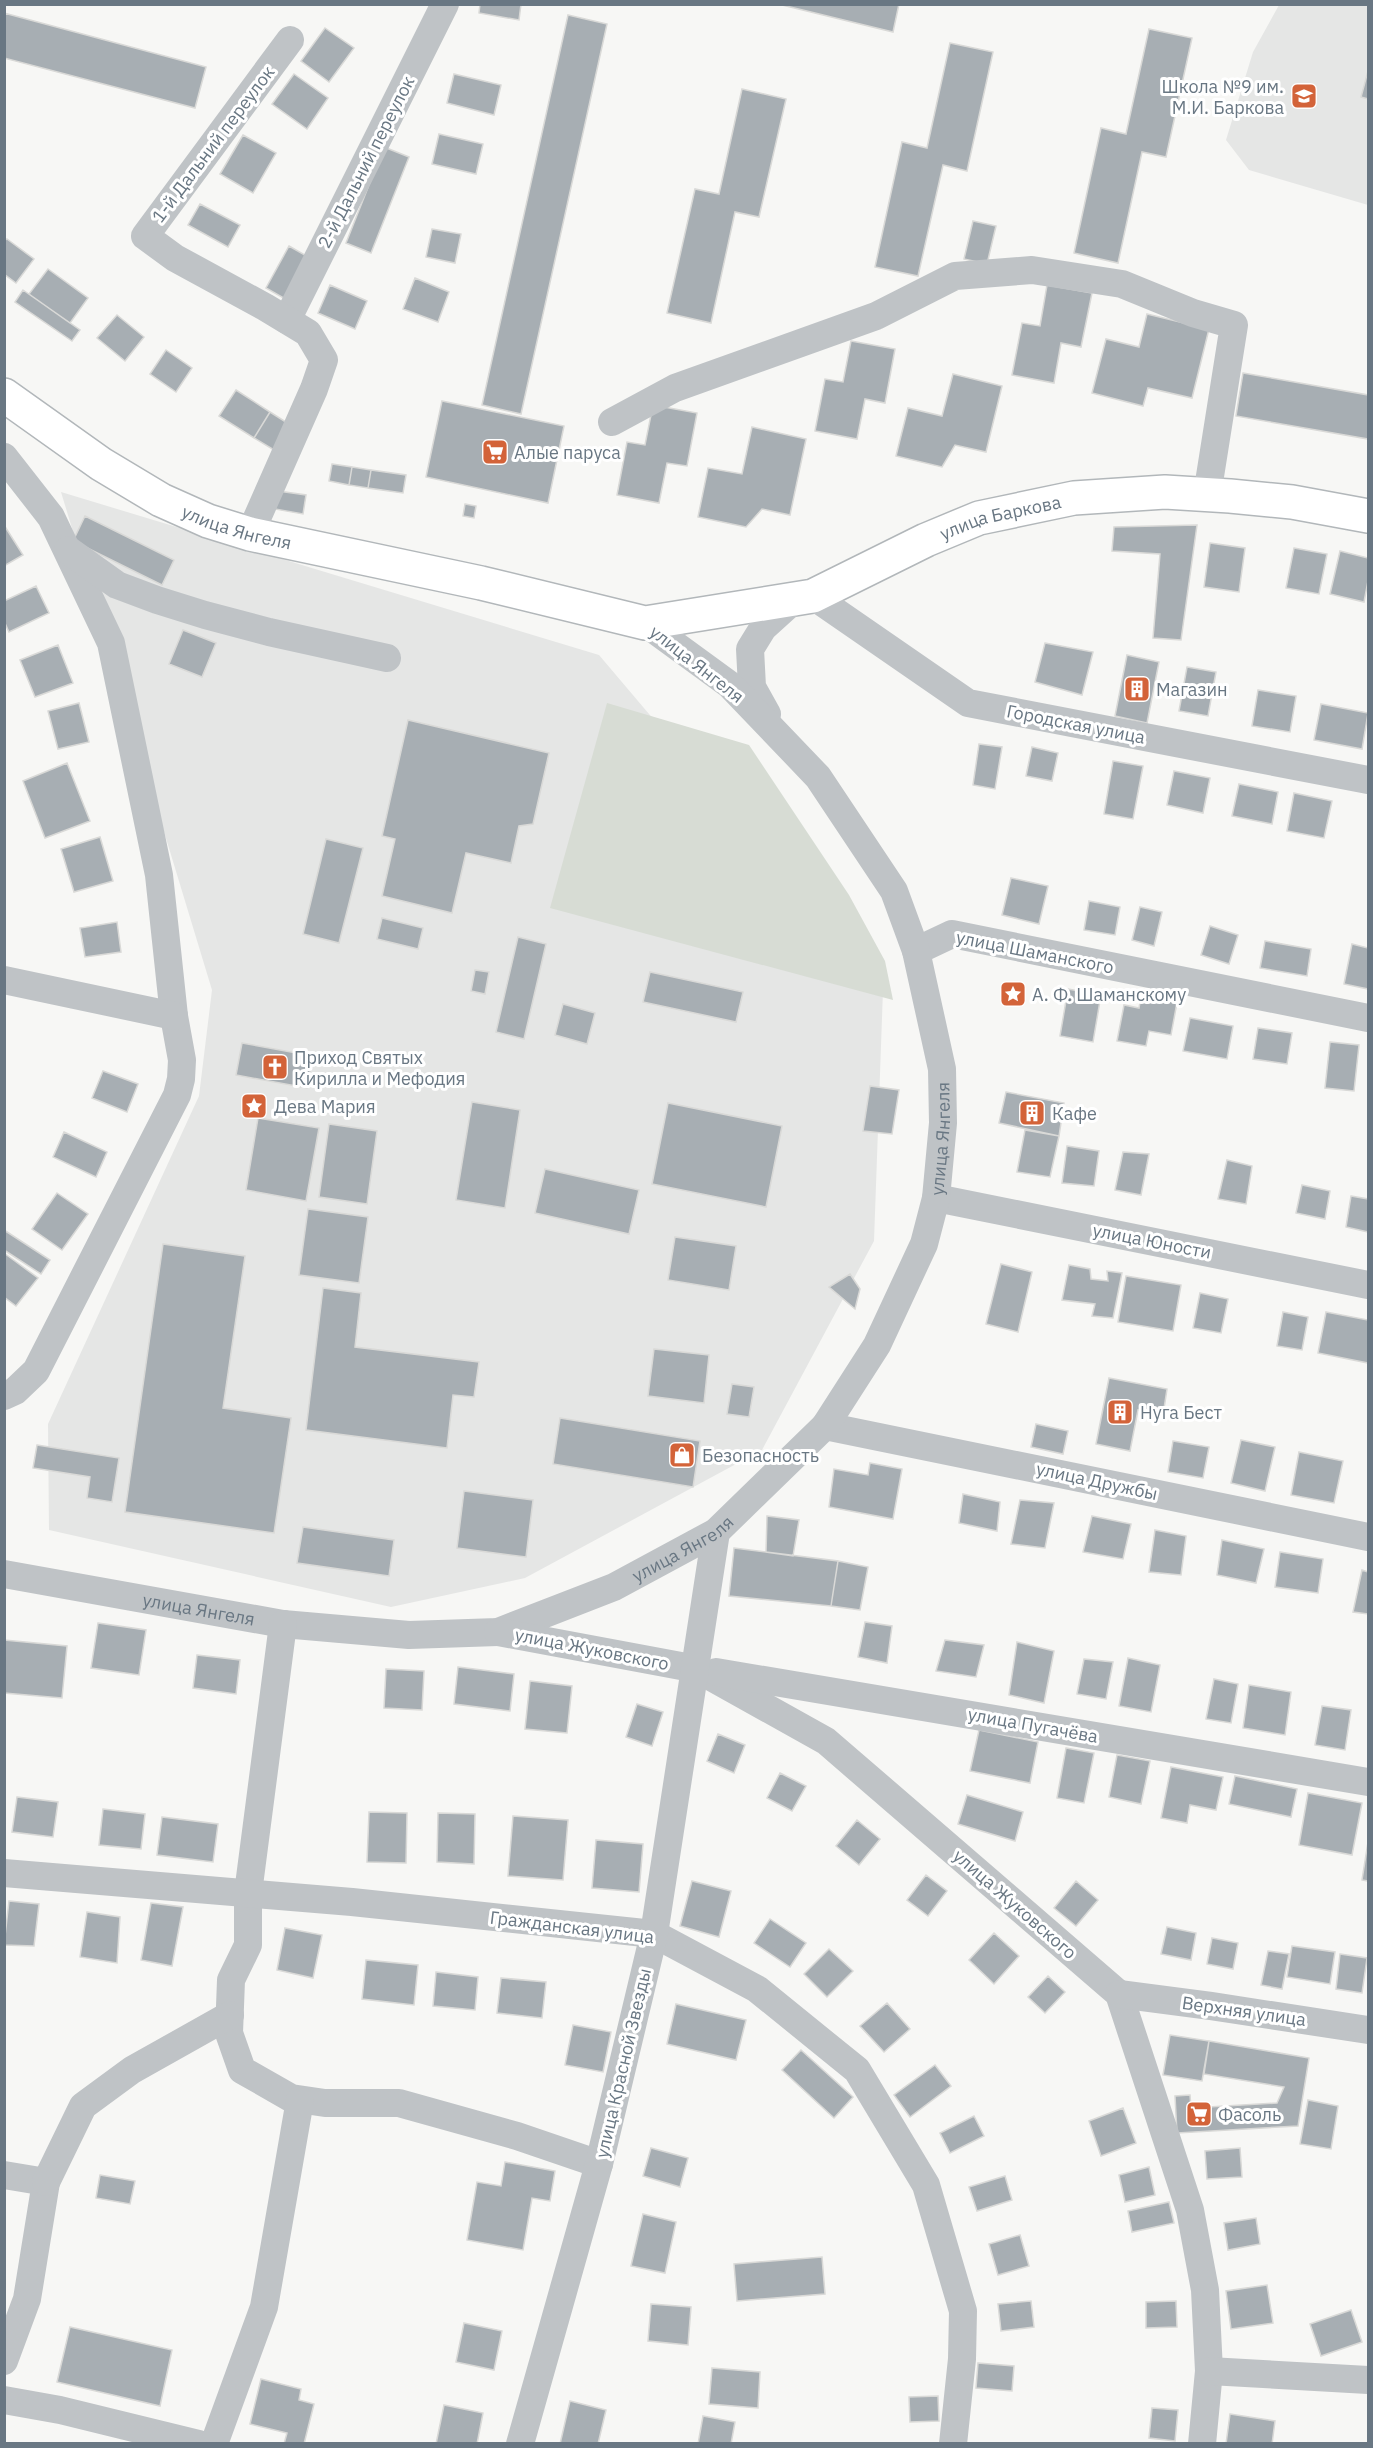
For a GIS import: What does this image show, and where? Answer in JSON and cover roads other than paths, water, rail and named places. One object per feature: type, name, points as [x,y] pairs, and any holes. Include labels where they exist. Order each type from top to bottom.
[{"type":"main road","name":"улица Янгеля","points":[[4,395],[101,464],[161,500],[208,521],[250,534],[482,583],[645,623]]},
{"type":"main road","name":"улица Баркова","points":[[645,623],[804,597],[979,518],[1074,498],[1166,492],[1292,502],[1368,516]]},
{"type":"street","name":"2-й Дальний переулок","points":[[287,320],[445,4]]},
{"type":"street","name":"1-й Дальний переулок","points":[[250,534],[314,389],[324,360],[308,333],[175,258],[145,236],[290,40]]},
{"type":"street","points":[[612,422],[675,388],[876,316],[955,276],[1032,270],[1122,284],[1193,313],[1234,325],[1207,495]]},
{"type":"street","points":[[4,457],[51,517],[111,643],[159,874],[174,1016],[182,1060],[182,1079],[177,1095],[36,1371],[15,1391],[4,1396]]},
{"type":"street","points":[[66,548],[117,585],[157,600],[248,626],[387,658]]},
{"type":"street","points":[[777,731],[752,687],[750,649],[763,628],[804,597]]},
{"type":"street","name":"Городская улица","points":[[804,597],[968,704],[1368,780]]},
{"type":"street","name":"улица Янгеля","points":[[4,1574],[283,1624],[409,1635],[498,1632],[614,1587],[716,1532],[825,1426],[878,1345],[924,1244],[936,1198],[943,1123],[942,1069],[916,951],[894,891],[818,777],[777,731],[730,685],[645,623]]},
{"type":"street","name":"улица Шаманского","points":[[916,951],[952,934],[1368,1018]]},
{"type":"street","points":[[4,980],[174,1016]]},
{"type":"street","name":"улица Юности","points":[[936,1198],[1368,1285]]},
{"type":"street","name":"улица Дружбы","points":[[825,1426],[1368,1537]]},
{"type":"street","name":"улица Красной Звезды","points":[[520,2444],[599,2164],[654,1934],[697,1669],[716,1532]]},
{"type":"street","points":[[283,1624],[248,1893],[248,1945],[231,1980],[229,2033],[242,2070],[291,2098],[325,2103],[399,2103],[517,2136],[599,2164]]},
{"type":"street","name":"улица Жуковского","points":[[498,1632],[697,1669],[826,1741],[1119,1994]]},
{"type":"street","name":"улица Пугачёва","points":[[697,1669],[1368,1782]]},
{"type":"street","name":"Гражданская улица","points":[[4,1873],[248,1893],[654,1934],[757,1989],[857,2070],[926,2185],[963,2311],[962,2359],[953,2444]]},
{"type":"street","points":[[1119,1994],[1190,2210],[1205,2290],[1209,2371],[1202,2444]]},
{"type":"street","name":"Верхняя улица","points":[[1119,1994],[1368,2030]]},
{"type":"street","points":[[4,2361],[27,2299],[46,2182],[83,2106],[132,2070],[230,2015]]},
{"type":"street","points":[[214,2444],[264,2307],[300,2100]]},
{"type":"street","points":[[4,2175],[46,2182]]},
{"type":"street","points":[[1209,2371],[1368,2380]]},
{"type":"street","points":[[4,2400],[60,2410],[199,2444]]},
{"type":"place","name":"Школа №9 им. М.И. Баркова","points":[[1304,96]]},
{"type":"place","name":"Алые паруса","points":[[495,452]]},
{"type":"place","name":"Магазин","points":[[1137,689]]},
{"type":"place","name":"А. Ф. Шаманскому","points":[[1013,994]]},
{"type":"place","name":"Приход Святых Кирилла и Мефодия","points":[[275,1067]]},
{"type":"place","name":"Дева Мария","points":[[254,1106]]},
{"type":"place","name":"Кафе","points":[[1032,1113]]},
{"type":"place","name":"Нуга Бест","points":[[1120,1412]]},
{"type":"place","name":"Безопасность","points":[[682,1455]]},
{"type":"place","name":"Фасоль","points":[[1199,2114]]}]
